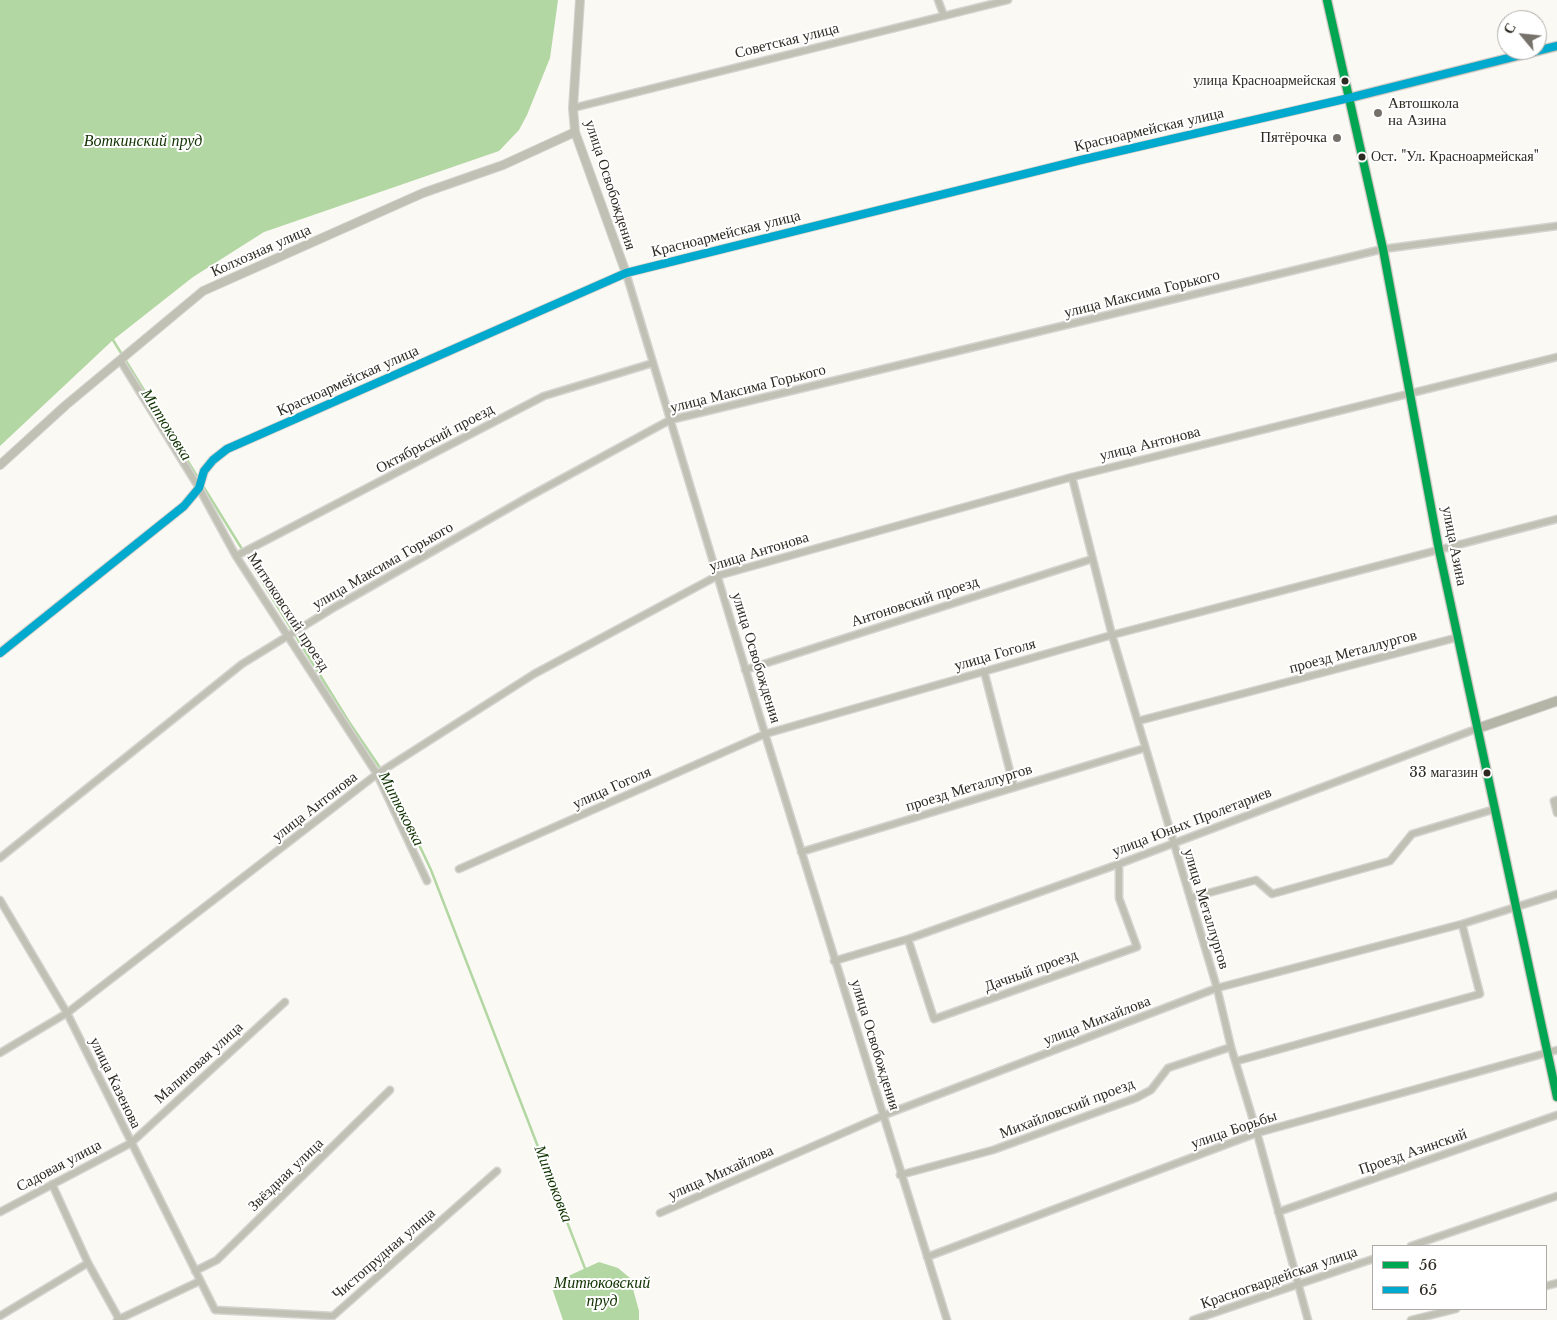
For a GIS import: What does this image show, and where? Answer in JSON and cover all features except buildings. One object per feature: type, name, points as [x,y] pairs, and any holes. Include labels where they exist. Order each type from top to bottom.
[{"type":"main road","name":"улица Азина","points":[[1327,0],[1383,249],[1439,550],[1459,637],[1476,729],[1557,1097]]},
{"type":"main road","name":"Красноармейская улица","points":[[1349,98],[1557,46]]},
{"type":"main road","name":"улица Юных Пролетариев","points":[[1476,729],[1557,701]]},
{"type":"street","name":"улица Освобождения","points":[[580,0],[572,108],[575,132],[626,273],[764,734],[900,1175],[947,1320]]},
{"type":"street","points":[[938,0],[944,16]]},
{"type":"street","name":"Советская улица","points":[[572,108],[1008,0]]},
{"type":"street","name":"Красноармейская улица","points":[[0,653],[184,506],[199,488],[208,466],[227,449],[626,273],[1081,160],[1349,98]]},
{"type":"street","name":"Колхозная улица","points":[[0,465],[66,404],[203,291],[423,193],[503,165],[575,132]]},
{"type":"street","name":"улица Максима Горького","points":[[0,858],[242,664],[298,629],[530,496],[670,420],[1383,249],[1557,226]]},
{"type":"street","name":"улица Антонова","points":[[0,1053],[67,1013],[377,774],[534,674],[717,576],[1072,477],[1557,357]]},
{"type":"street","name":"Митюковский проезд","points":[[120,360],[199,488],[236,556],[289,635],[377,774],[427,881]]},
{"type":"street","name":"Октябрьский проезд","points":[[236,556],[544,396],[653,363]]},
{"type":"street","name":"улица Металлургов","points":[[1072,477],[1112,635],[1217,988],[1231,1047],[1237,1061],[1258,1133],[1308,1320]]},
{"type":"street","name":"улица Гоголя","points":[[459,869],[764,734],[1112,635],[1557,519]]},
{"type":"street","name":"Антоновский проезд","points":[[745,670],[1092,559]]},
{"type":"street","name":"проезд Металлургов","points":[[1138,721],[1459,637]]},
{"type":"street","points":[[984,671],[1014,787]]},
{"type":"street","name":"улица Юных Пролетариев","points":[[834,961],[908,938],[1120,864],[1476,729]]},
{"type":"street","name":"проезд Металлургов","points":[[801,852],[1145,748]]},
{"type":"street","points":[[1557,800],[1554,801],[1557,814]]},
{"type":"street","points":[[1190,898],[1256,880],[1272,894],[1390,861],[1412,834],[1495,809]]},
{"type":"street","name":"Дачный проезд","points":[[908,938],[934,1019],[1137,947],[1119,898],[1120,864]]},
{"type":"street","name":"улица Михайлова","points":[[660,1213],[882,1116],[1217,988],[1462,924],[1557,894]]},
{"type":"street","name":"улица Казенова","points":[[0,900],[67,1013],[200,1281]]},
{"type":"street","points":[[1237,1061],[1480,994],[1462,924]]},
{"type":"street","name":"Малиновая улица","points":[[131,1142],[285,1002]]},
{"type":"street","name":"Михайловский проезд","points":[[900,1175],[994,1150],[1136,1098],[1151,1090],[1168,1068],[1231,1047]]},
{"type":"street","name":"улица Борьбы","points":[[927,1257],[1258,1133],[1557,1050]]},
{"type":"street","name":"Звёздная улица","points":[[195,1271],[217,1260],[390,1090]]},
{"type":"street","name":"Проезд Азинский","points":[[1278,1212],[1557,1115]]},
{"type":"street","name":"Садовая улица","points":[[0,1212],[131,1142]]},
{"type":"street","name":"Чистопрудная улица","points":[[200,1281],[215,1310],[334,1318],[497,1171]]},
{"type":"street","points":[[52,1184],[88,1264],[118,1319],[200,1281]]},
{"type":"street","points":[[1414,1245],[1557,1196]]},
{"type":"street","name":"Красногвардейская улица","points":[[1193,1320],[1372,1259]]},
{"type":"street","points":[[0,1316],[88,1264]]},
{"type":"street","points":[[1411,1320],[1452,1310]]},
{"type":"water","name":"Воткинский пруд","points":[[0,0],[558,0],[550,58],[519,130],[499,151],[264,232],[193,277],[113,340],[0,446]]},
{"type":"water","name":"Митюковский пруд","points":[[599,1262],[618,1268],[630,1278],[639,1311],[639,1320],[563,1320],[552,1288],[555,1282]]},
{"type":"waterway","name":"Митюковка","points":[[113,340],[200,481]]},
{"type":"waterway","name":"Митюковка","points":[[203,486],[349,722],[389,781],[431,870],[586,1271]]},
{"type":"transit line","name":"56","points":[[1327,0],[1383,249],[1439,550],[1557,1097]]},
{"type":"transit line","name":"65","points":[[0,653],[184,506],[199,488],[204,471],[213,460],[227,449],[626,273],[1081,160],[1349,98],[1557,46]]},
{"type":"place","name":"улица Красноармейская","points":[[1345,81]]},
{"type":"place","name":"Автошкола на Азина","points":[[1378,113]]},
{"type":"place","name":"Пятёрочка","points":[[1337,138]]},
{"type":"place","name":"Ост. \"Ул. Красноармейская\"","points":[[1362,157]]},
{"type":"place","name":"33 магазин","points":[[1487,773]]}]
